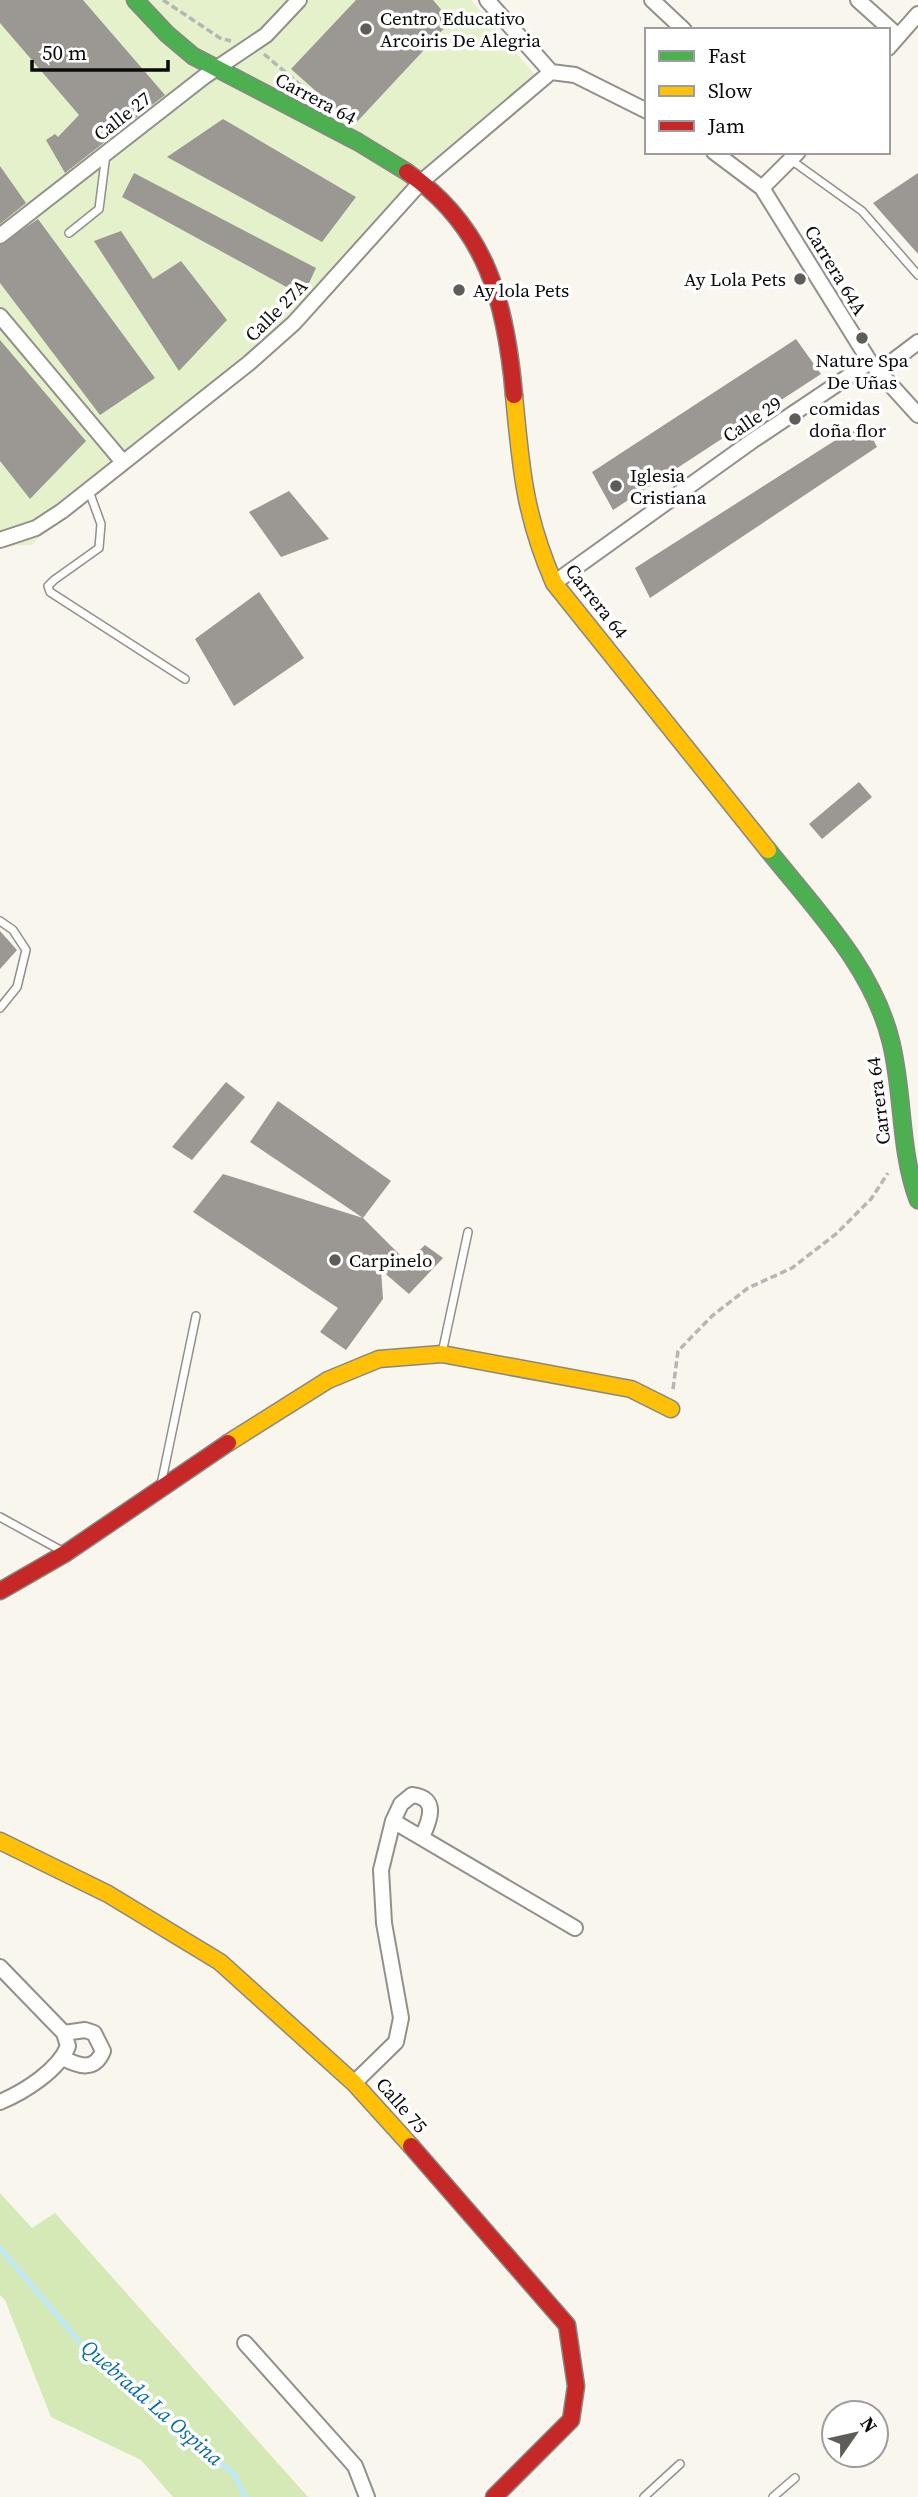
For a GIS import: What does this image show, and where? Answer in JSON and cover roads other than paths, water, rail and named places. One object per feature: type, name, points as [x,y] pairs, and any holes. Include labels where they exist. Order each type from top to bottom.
[{"type":"street","name":"Carrera 64","points":[[135,0],[188,52],[394,164],[445,202],[464,225],[495,284],[507,320],[528,524],[542,561],[554,583],[848,950],[873,992],[892,1042],[904,1147],[918,1200]]},
{"type":"street","name":"Calle 27","points":[[0,236],[106,153],[266,35],[299,0]]},
{"type":"street","points":[[486,0],[551,72],[575,75],[645,110]]},
{"type":"street","points":[[652,0],[682,28]]},
{"type":"street","points":[[858,0],[881,28]]},
{"type":"street","points":[[893,42],[918,14]]},
{"type":"street","name":"Calle 27A","points":[[0,540],[36,528],[89,491],[122,461],[249,363],[294,323],[421,182],[551,72]]},
{"type":"street","name":"Carrera 64A","points":[[717,154],[762,188],[876,366],[918,415]]},
{"type":"street","points":[[762,188],[794,156]]},
{"type":"street","points":[[0,316],[122,461]]},
{"type":"street","name":"Calle 29","points":[[554,583],[752,441],[918,342]]},
{"type":"street","points":[[0,1591],[66,1553],[160,1487],[328,1380],[379,1359],[442,1354],[631,1389],[671,1409]]},
{"type":"street","points":[[354,2083],[396,2042],[401,2018],[384,1923],[381,1870],[393,1821],[405,1799],[412,1795],[427,1800],[431,1814],[422,1837]]},
{"type":"street","points":[[393,1821],[575,1928]]},
{"type":"street","name":"Calle 75","points":[[0,1841],[108,1894],[220,1962],[354,2083],[467,2212],[540,2290],[567,2325],[576,2386],[571,2420],[495,2497]]},
{"type":"street","points":[[0,1967],[64,2033],[68,2046],[63,2058],[13,2096],[0,2102]]},
{"type":"street","points":[[63,2058],[83,2067],[91,2066],[99,2060],[103,2051],[94,2033],[64,2033]]},
{"type":"street","points":[[246,2343],[355,2466],[367,2497]]},
{"type":"lane","points":[[69,233],[99,209],[105,181],[106,153]]},
{"type":"lane","points":[[794,156],[862,211],[918,275]]},
{"type":"lane","points":[[89,491],[101,524],[99,548],[54,580],[48,586],[50,592],[185,679]]},
{"type":"lane","points":[[0,920],[13,930],[26,950],[17,987],[0,1008]]},
{"type":"lane","points":[[442,1354],[468,1231]]},
{"type":"lane","points":[[160,1487],[196,1315]]},
{"type":"lane","points":[[0,1517],[66,1553]]},
{"type":"lane","points":[[644,2497],[680,2464]]},
{"type":"lane","points":[[773,2497],[794,2478]]},
{"type":"waterway","name":"Quebrada La Ospina","points":[[0,2248],[90,2354],[235,2475],[245,2497]]},
{"type":"place","name":"Centro Educativo Arcoiris De Alegria","points":[[366,29]]},
{"type":"place","name":"Ay Lola Pets","points":[[800,279]]},
{"type":"place","name":"Ay lola Pets","points":[[459,290]]},
{"type":"place","name":"Nature Spa De Uñas","points":[[862,338]]},
{"type":"place","name":"comidas doña flor","points":[[795,419]]},
{"type":"place","name":"Iglesia Cristiana","points":[[616,486]]},
{"type":"place","name":"Carpinelo","points":[[335,1260]]}]
